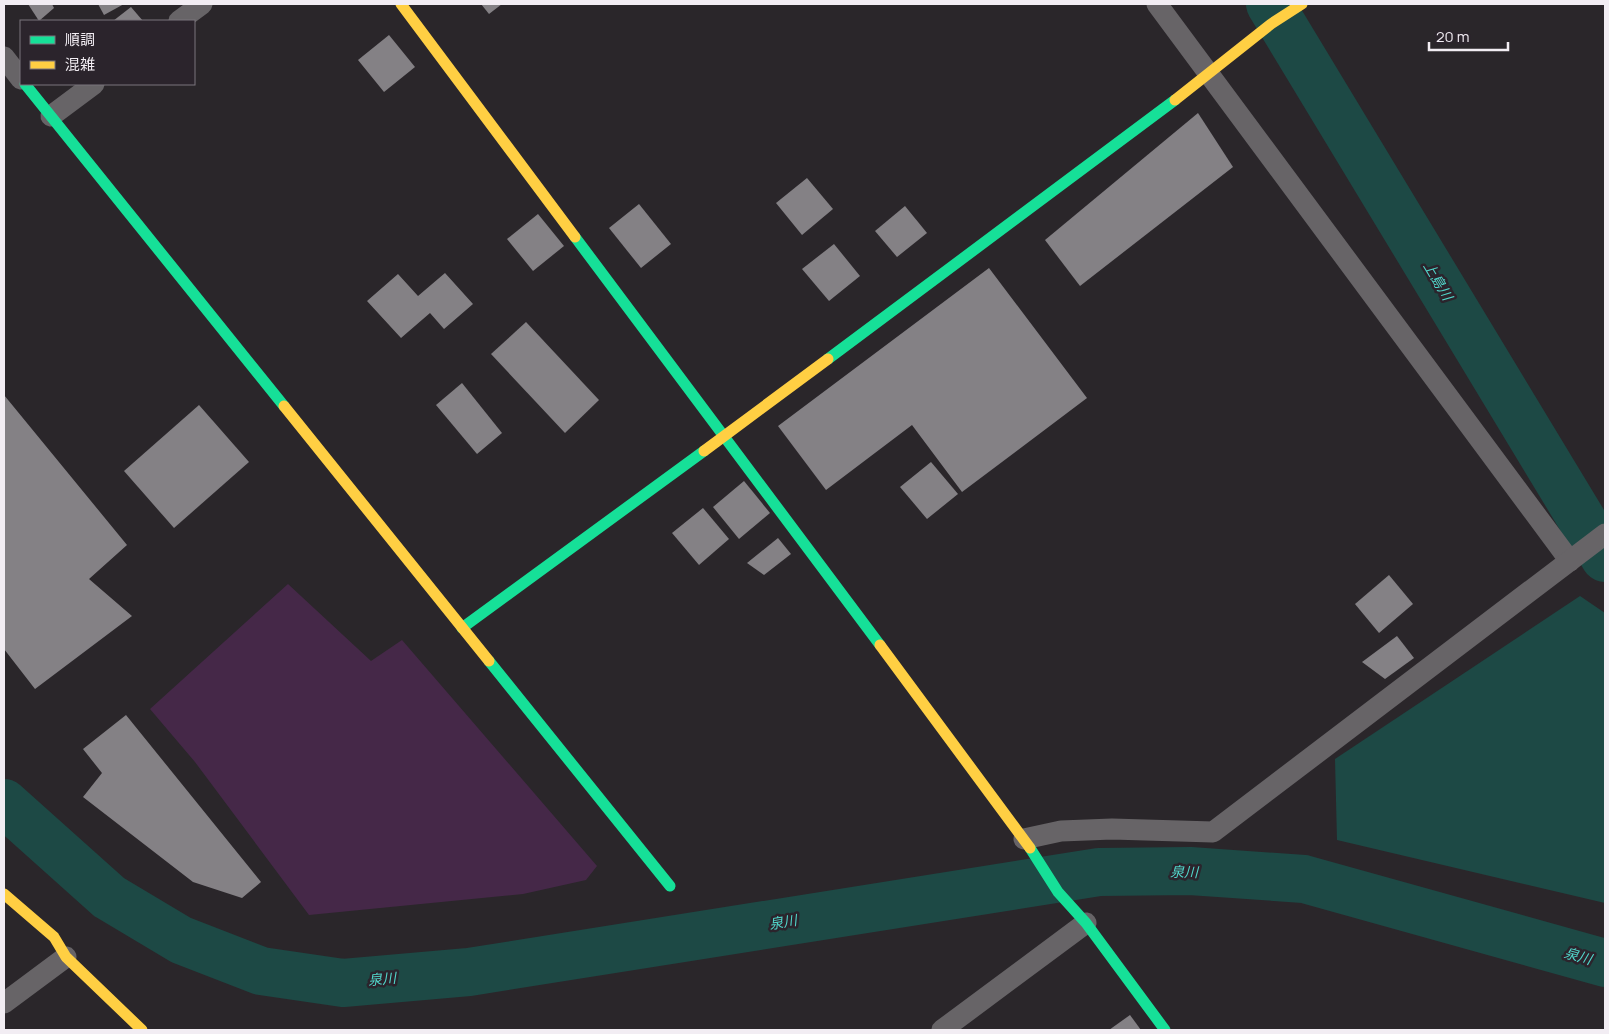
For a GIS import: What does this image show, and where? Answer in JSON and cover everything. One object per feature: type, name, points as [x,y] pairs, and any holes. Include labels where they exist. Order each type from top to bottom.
[{"type":"street","points":[[180,20],[202,4]]},
{"type":"street","points":[[401,4],[1024,839],[1058,892],[1086,923],[1165,1030]]},
{"type":"street","points":[[1157,4],[1571,560]]},
{"type":"street","points":[[462,628],[724,436],[1210,74],[1271,24],[1300,5]]},
{"type":"street","points":[[4,57],[20,78]]},
{"type":"street","points":[[26,85],[670,886]]},
{"type":"street","points":[[51,116],[93,85]]},
{"type":"street","points":[[1024,839],[1061,831],[1112,829],[1213,832],[1605,534]]},
{"type":"street","points":[[4,894],[54,938],[66,957],[142,1030]]},
{"type":"street","points":[[942,1030],[1086,923]]},
{"type":"street","points":[[4,1003],[66,957]]},
{"type":"shaded area","points":[[288,584],[371,661],[402,640],[597,866],[586,880],[523,894],[309,915],[195,762],[150,709]]},
{"type":"shaded area","points":[[1580,596],[1605,613],[1605,903],[1337,840],[1335,759]]},
{"type":"building","points":[[28,4],[52,4],[54,8],[38,20]]},
{"type":"building","points":[[98,4],[124,4],[104,15]]},
{"type":"building","points":[[481,4],[502,4],[489,14]]},
{"type":"building","points":[[131,7],[142,20],[114,20]]},
{"type":"building","points":[[389,35],[415,67],[384,92],[358,60]]},
{"type":"building","points":[[1198,113],[1233,167],[1080,286],[1045,240]]},
{"type":"building","points":[[807,178],[833,209],[802,235],[776,203]]},
{"type":"building","points":[[639,204],[671,244],[641,268],[609,228]]},
{"type":"building","points":[[905,206],[927,233],[897,257],[875,231]]},
{"type":"building","points":[[538,214],[564,246],[533,271],[507,239]]},
{"type":"building","points":[[834,244],[860,276],[829,301],[802,269]]},
{"type":"building","points":[[989,268],[1087,398],[962,492],[912,425],[826,490],[778,426]]},
{"type":"building","points":[[445,273],[473,304],[444,329],[430,313],[401,338],[367,301],[398,274],[418,296]]},
{"type":"building","points":[[526,322],[599,400],[565,433],[491,354]]},
{"type":"building","points":[[462,383],[502,433],[477,454],[436,405]]},
{"type":"building","points":[[4,395],[127,545],[89,579],[132,616],[35,689],[4,649]]},
{"type":"building","points":[[199,405],[249,462],[174,528],[124,471]]},
{"type":"building","points":[[931,462],[958,494],[927,519],[900,487]]},
{"type":"building","points":[[744,481],[770,513],[739,539],[713,507]]},
{"type":"building","points":[[703,508],[729,539],[699,565],[672,533]]},
{"type":"building","points":[[778,538],[791,554],[764,575],[747,563]]},
{"type":"building","points":[[1389,575],[1413,604],[1379,633],[1355,604]]},
{"type":"building","points":[[1397,636],[1414,658],[1385,679],[1362,662]]},
{"type":"building","points":[[126,715],[261,882],[242,898],[193,882],[83,797],[102,773],[83,749]]},
{"type":"building","points":[[1130,1015],[1141,1030],[1109,1030]]},
{"type":"waterway","name":"上島川","points":[[1270,4],[1605,558]]},
{"type":"waterway","name":"泉川","points":[[4,803],[109,897],[181,940],[261,971],[343,983],[469,972],[1099,872],[1190,871],[1304,879],[1605,963]]},
{"type":"traffic: fast","points":[[26,85],[284,406]]},
{"type":"traffic: fast","points":[[828,359],[1175,100]]},
{"type":"traffic: fast","points":[[575,237],[880,645]]},
{"type":"traffic: fast","points":[[462,628],[704,451]]},
{"type":"traffic: fast","points":[[489,661],[670,886]]},
{"type":"traffic: fast","points":[[1030,848],[1058,892],[1086,923],[1165,1030]]},
{"type":"traffic: slow","points":[[401,4],[575,237]]},
{"type":"traffic: slow","points":[[1175,100],[1271,24],[1302,4]]},
{"type":"traffic: slow","points":[[704,451],[828,359]]},
{"type":"traffic: slow","points":[[284,406],[489,661]]},
{"type":"traffic: slow","points":[[880,645],[1030,848]]},
{"type":"traffic: slow","points":[[4,894],[54,937],[66,957],[142,1030]]}]
